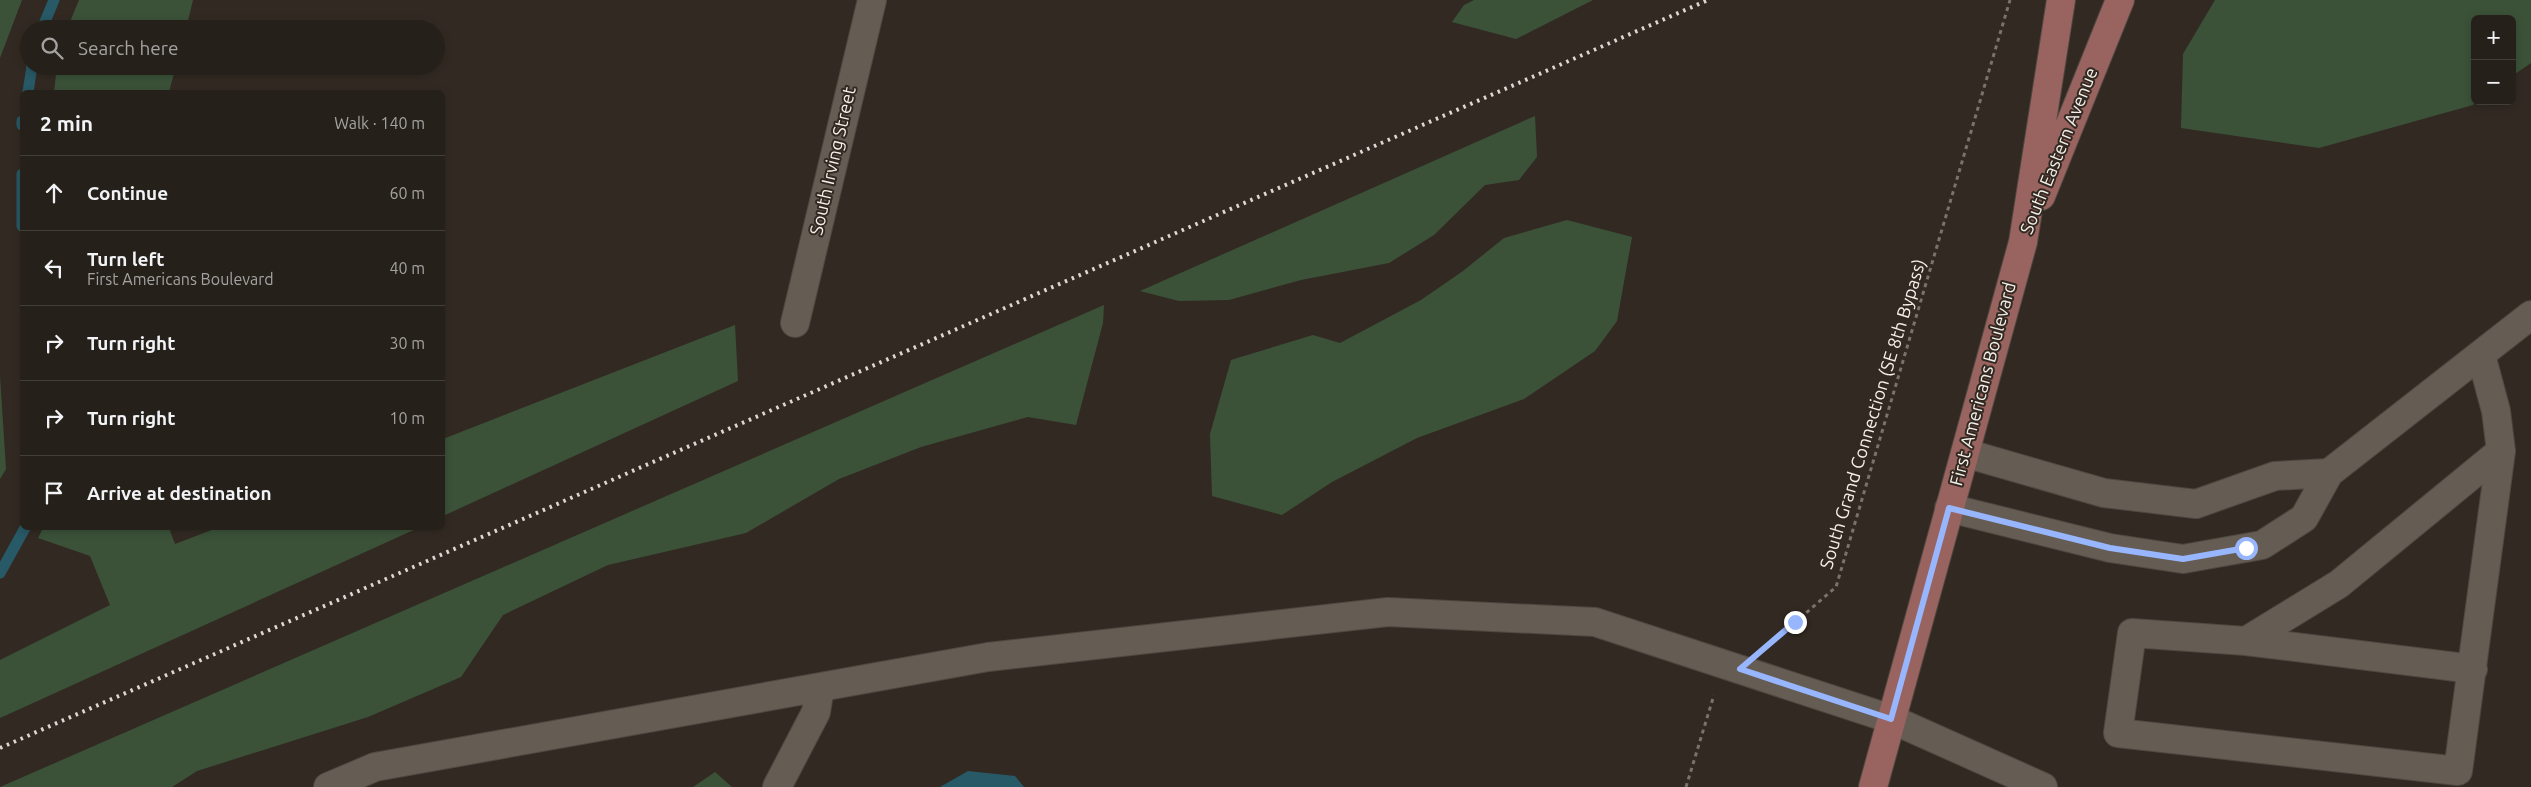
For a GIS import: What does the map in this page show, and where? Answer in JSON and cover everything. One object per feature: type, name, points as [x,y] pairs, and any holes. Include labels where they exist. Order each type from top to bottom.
[{"type":"main road","name":"South Eastern Avenue","points":[[2023,242],[2062,0]]},
{"type":"main road","name":"South Eastern Avenue","points":[[2023,242],[2120,0]]},
{"type":"main road","name":"First Americans Boulevard","points":[[1872,787],[2023,242]]},
{"type":"street","name":"South Irving Street","points":[[795,323],[872,0]]},
{"type":"street","points":[[1949,508],[2110,548],[2183,559],[2262,544],[2304,518],[2329,473],[2531,315]]},
{"type":"street","points":[[2473,669],[2246,641],[2132,633],[2118,733],[2458,771],[2473,669],[2500,450],[2496,411],[2482,355]]},
{"type":"street","points":[[2246,641],[2339,584],[2500,450]]},
{"type":"street","points":[[1965,453],[2104,493],[2196,504],[2275,476],[2329,473]]},
{"type":"street","points":[[328,787],[375,767],[988,657],[1388,612],[1595,622],[1891,719],[2043,787]]},
{"type":"street","points":[[777,787],[816,712],[820,687]]},
{"type":"path","name":"South Grand Connection (SE 8th Bypass)","points":[[1686,787],[1716,690],[1836,587],[2010,0]]},
{"type":"green space","points":[[0,0],[22,0],[0,58]]},
{"type":"green space","points":[[79,0],[193,0],[188,20],[71,20]]},
{"type":"green space","points":[[1474,0],[1593,0],[1516,39],[1452,22],[1464,5]]},
{"type":"green space","points":[[2215,0],[2531,0],[2531,63],[2516,73],[2516,15],[2471,15],[2471,105],[2473,105],[2319,148],[2181,128],[2183,54]]},
{"type":"green space","points":[[56,75],[174,75],[170,90],[54,90]]},
{"type":"green space","points":[[1535,116],[1537,157],[1519,180],[1485,185],[1434,235],[1389,263],[1301,280],[1229,300],[1179,301],[1140,291]]},
{"type":"green space","points":[[1567,220],[1632,237],[1617,321],[1595,351],[1524,399],[1417,438],[1332,482],[1282,515],[1212,496],[1210,434],[1231,360],[1313,335],[1340,343],[1421,300],[1463,271],[1504,238]]},
{"type":"green space","points":[[1104,305],[1103,323],[1076,425],[1028,417],[921,447],[839,479],[746,533],[608,565],[503,615],[461,677],[368,717],[197,771],[172,787],[0,787]]},
{"type":"green space","points":[[735,325],[738,381],[445,515],[445,438]]},
{"type":"green space","points":[[0,376],[6,469],[0,479]]},
{"type":"green space","points":[[42,530],[170,530],[175,544],[212,530],[414,530],[0,718],[0,660],[110,605],[90,556],[38,538]]},
{"type":"green space","points":[[715,772],[732,787],[693,787]]},
{"type":"water","points":[[968,771],[1015,776],[1024,787],[940,787]]},
{"type":"waterway","points":[[46,20],[54,0]]},
{"type":"waterway","points":[[28,90],[31,75]]},
{"type":"waterway","points":[[0,573],[24,530]]},
{"type":"railway","points":[[0,748],[1708,0]]},
{"type":"route","points":[[1795,622],[1740,669],[1891,719],[1949,508],[2110,548],[2183,559],[2246,548]]}]
